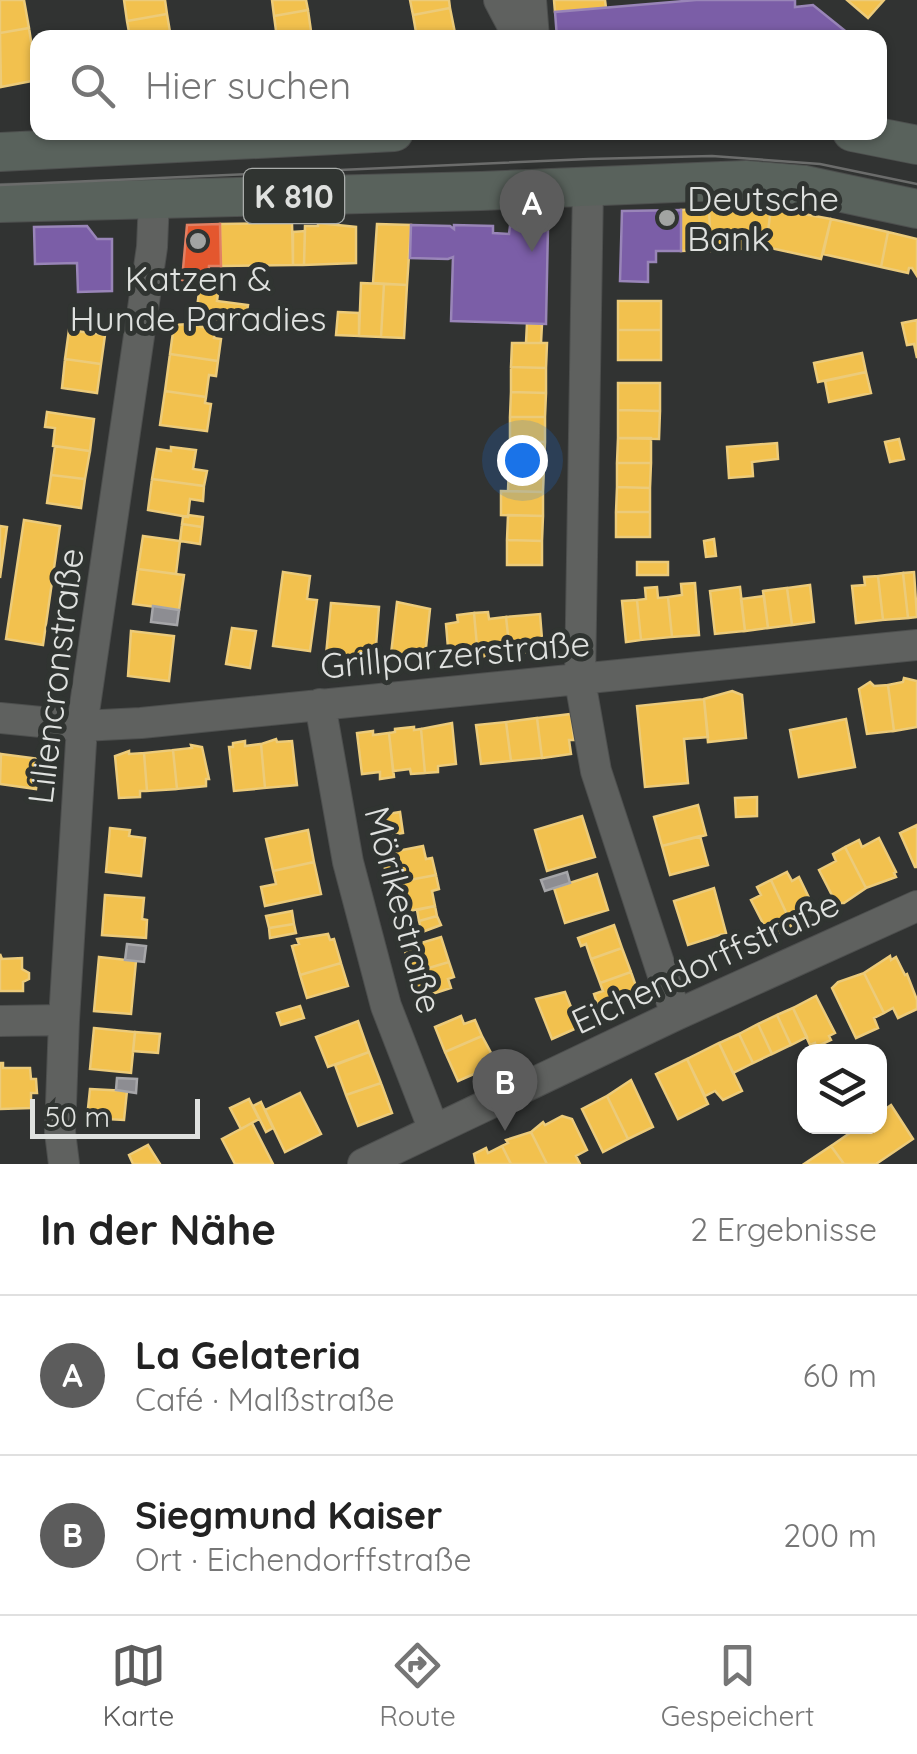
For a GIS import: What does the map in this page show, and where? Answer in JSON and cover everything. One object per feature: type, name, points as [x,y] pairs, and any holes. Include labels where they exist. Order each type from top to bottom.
[{"type":"main road","name":"K 810","points":[[0,152],[236,140]]},
{"type":"main road","points":[[887,140],[917,146]]},
{"type":"main road","name":"K 810","points":[[0,204],[746,180],[805,185],[917,209]]},
{"type":"street","points":[[499,0],[516,30]]},
{"type":"street","points":[[531,0],[533,30]]},
{"type":"street","points":[[588,187],[580,681],[596,771],[676,1015]]},
{"type":"street","name":"Liliencronstraße","points":[[64,1164],[60,1132],[64,1020],[82,726],[152,247],[154,200]]},
{"type":"street","name":"Grillparzerstraße","points":[[0,718],[82,726],[580,681],[917,645]]},
{"type":"street","name":"Mörikestraße","points":[[320,704],[348,862],[386,1006],[434,1130]]},
{"type":"street","name":"Eichendorffstraße","points":[[363,1164],[917,906]]},
{"type":"street","points":[[0,1021],[64,1020]]},
{"type":"building: Wohnen","points":[[0,0],[24,0],[29,28],[0,33]]},
{"type":"building: Wohnen","points":[[124,0],[165,0],[167,14],[127,21]]},
{"type":"building: Wohnen","points":[[272,0],[306,0],[308,10],[274,16]]},
{"type":"building: Wohnen","points":[[410,0],[449,0],[450,8],[413,15]]},
{"type":"building: Wohnen","points":[[554,0],[605,0],[606,8],[555,12]]},
{"type":"building: Wohnen","points":[[847,0],[884,0],[868,18]]},
{"type":"building: Wohnen","points":[[450,8],[454,30],[416,30],[413,15]]},
{"type":"building: Wohnen","points":[[308,10],[311,30],[276,30],[274,16]]},
{"type":"building: Wohnen","points":[[167,14],[170,30],[129,30],[127,21]]},
{"type":"building: Wohnen","points":[[29,28],[30,81],[1,87],[0,33]]},
{"type":"building: Wohnen","points":[[771,208],[831,219],[821,259],[766,247]]},
{"type":"building: Wohnen","points":[[771,208],[766,247],[711,251],[709,209]]},
{"type":"building: Wohnen","points":[[709,209],[711,250],[681,251],[681,210]]},
{"type":"building: Wohnen","points":[[831,219],[888,232],[881,267],[823,254]]},
{"type":"building: Wohnen","points":[[292,223],[293,265],[221,266],[220,224]]},
{"type":"building: Wohnen","points":[[318,223],[356,227],[356,263],[304,265],[305,226]]},
{"type":"building: Wohnen","points":[[377,224],[411,225],[407,285],[373,283]]},
{"type":"building: Wohnen","points":[[305,231],[304,265],[293,265],[293,232]]},
{"type":"building: Wohnen","points":[[888,232],[917,239],[917,276],[912,268],[908,273],[881,267]]},
{"type":"building: Wohnen","points":[[361,283],[384,284],[381,337],[359,336]]},
{"type":"building: Wohnen","points":[[200,284],[219,286],[217,301],[248,305],[245,323],[196,316]]},
{"type":"building: Wohnen","points":[[384,284],[407,285],[404,338],[381,337]]},
{"type":"building: Wohnen","points":[[618,301],[661,301],[661,330],[618,330]]},
{"type":"building: Wohnen","points":[[338,312],[359,313],[359,336],[336,335]]},
{"type":"building: Wohnen","points":[[917,320],[917,358],[914,344],[907,345],[902,323]]},
{"type":"building: Wohnen","points":[[527,323],[542,324],[541,343],[526,343]]},
{"type":"building: Wohnen","points":[[174,325],[215,330],[214,338],[221,339],[218,361],[170,354]]},
{"type":"building: Wohnen","points":[[69,330],[105,335],[101,364],[65,359]]},
{"type":"building: Wohnen","points":[[618,330],[661,330],[661,360],[618,360]]},
{"type":"building: Wohnen","points":[[512,343],[547,343],[546,368],[511,367]]},
{"type":"building: Wohnen","points":[[862,353],[866,372],[818,382],[814,363]]},
{"type":"building: Wohnen","points":[[170,354],[218,361],[216,376],[209,375],[206,397],[165,391]]},
{"type":"building: Wohnen","points":[[65,359],[101,364],[97,393],[62,388]]},
{"type":"building: Wohnen","points":[[511,367],[546,368],[546,393],[511,392]]},
{"type":"building: Wohnen","points":[[866,372],[871,393],[829,402],[825,381]]},
{"type":"building: Wohnen","points":[[618,383],[660,383],[660,411],[618,410]]},
{"type":"building: Wohnen","points":[[165,391],[206,397],[205,403],[211,404],[207,431],[160,425]]},
{"type":"building: Wohnen","points":[[511,392],[546,393],[545,417],[510,417]]},
{"type":"building: Wohnen","points":[[618,410],[660,411],[659,439],[618,438]]},
{"type":"building: Wohnen","points":[[47,412],[94,419],[90,451],[53,446],[55,428],[45,427]]},
{"type":"building: Wohnen","points":[[510,417],[545,417],[545,442],[510,441]]},
{"type":"building: Wohnen","points":[[618,438],[651,438],[651,463],[617,463]]},
{"type":"building: Wohnen","points":[[899,439],[904,459],[890,462],[885,442]]},
{"type":"building: Wohnen","points":[[510,441],[545,442],[544,467],[509,466]]},
{"type":"building: Wohnen","points":[[777,443],[778,459],[752,462],[753,476],[729,478],[727,447]]},
{"type":"building: Wohnen","points":[[55,446],[90,451],[85,479],[51,475]]},
{"type":"building: Wohnen","points":[[171,447],[196,450],[193,469],[207,471],[204,486],[152,479],[157,449],[171,451]]},
{"type":"building: Wohnen","points":[[617,463],[651,463],[650,488],[617,487]]},
{"type":"building: Wohnen","points":[[509,466],[544,467],[543,492],[508,491]]},
{"type":"building: Wohnen","points":[[51,475],[85,479],[81,508],[47,503]]},
{"type":"building: Wohnen","points":[[152,479],[204,486],[203,501],[190,499],[188,517],[148,510]]},
{"type":"building: Wohnen","points":[[617,487],[650,488],[650,512],[616,512]]},
{"type":"building: Wohnen","points":[[501,491],[543,492],[543,516],[501,515]]},
{"type":"building: Wohnen","points":[[616,512],[650,512],[650,537],[616,537]]},
{"type":"building: Wohnen","points":[[508,515],[543,516],[542,541],[507,540]]},
{"type":"building: Wohnen","points":[[183,517],[203,517],[202,527],[182,524]]},
{"type":"building: Wohnen","points":[[24,520],[60,526],[43,645],[6,639]]},
{"type":"building: Wohnen","points":[[182,524],[202,527],[200,544],[180,541]]},
{"type":"building: Wohnen","points":[[0,526],[7,527],[0,578]]},
{"type":"building: Wohnen","points":[[143,536],[180,541],[176,574],[138,569]]},
{"type":"building: Wohnen","points":[[714,539],[716,556],[706,557],[704,541]]},
{"type":"building: Wohnen","points":[[507,540],[542,541],[542,565],[507,565]]},
{"type":"building: Wohnen","points":[[637,562],[668,562],[668,575],[637,575]]},
{"type":"building: Wohnen","points":[[138,569],[184,575],[179,610],[133,604]]},
{"type":"building: Wohnen","points":[[283,572],[310,576],[307,599],[317,600],[310,651],[273,646]]},
{"type":"building: Wohnen","points":[[914,572],[917,617],[908,618],[903,573]]},
{"type":"building: Wohnen","points":[[903,573],[908,618],[883,620],[878,576]]},
{"type":"building: Wohnen","points":[[878,576],[883,620],[856,623],[852,586],[865,585],[864,577]]},
{"type":"building: Wohnen","points":[[695,583],[699,635],[672,637],[668,597],[682,595],[681,584]]},
{"type":"building: Wohnen","points":[[810,585],[814,622],[792,625],[787,588]]},
{"type":"building: Wohnen","points":[[657,587],[658,598],[668,597],[672,637],[641,640],[637,600],[646,599],[645,588]]},
{"type":"building: Wohnen","points":[[740,587],[745,631],[715,634],[710,591]]},
{"type":"building: Wohnen","points":[[787,588],[792,625],[768,628],[763,591]]},
{"type":"building: Wohnen","points":[[764,596],[768,628],[745,631],[741,599]]},
{"type":"building: Wohnen","points":[[637,600],[641,640],[626,642],[622,601]]},
{"type":"building: Wohnen","points":[[397,602],[430,609],[425,657],[391,654]]},
{"type":"building: Wohnen","points":[[331,603],[379,607],[375,659],[326,655]]},
{"type":"building: Wohnen","points":[[488,612],[489,619],[506,617],[510,654],[478,657],[474,613]]},
{"type":"building: Wohnen","points":[[474,613],[478,657],[449,660],[446,624],[458,622],[457,615]]},
{"type":"building: Wohnen","points":[[540,614],[542,639],[532,640],[533,652],[510,654],[506,617]]},
{"type":"building: Wohnen","points":[[232,628],[256,631],[250,668],[226,664]]},
{"type":"building: Wohnen","points":[[131,631],[174,636],[169,681],[128,676]]},
{"type":"building: Wohnen","points":[[904,678],[917,681],[917,727],[894,731],[888,685],[903,682]]},
{"type":"building: Wohnen","points":[[870,682],[874,686],[888,685],[894,731],[867,734],[859,689]]},
{"type":"building: Wohnen","points":[[732,691],[742,695],[746,738],[708,742],[704,699]]},
{"type":"building: Wohnen","points":[[704,699],[708,737],[684,739],[688,783],[645,787],[637,706]]},
{"type":"building: Wohnen","points":[[571,714],[571,754],[542,758],[537,718]]},
{"type":"building: Wohnen","points":[[537,718],[542,758],[511,761],[506,722]]},
{"type":"building: Wohnen","points":[[846,719],[855,767],[799,777],[790,730]]},
{"type":"building: Wohnen","points":[[506,722],[511,761],[481,764],[476,725]]},
{"type":"building: Wohnen","points":[[452,723],[456,764],[438,766],[438,772],[425,773],[421,729]]},
{"type":"building: Wohnen","points":[[421,729],[425,773],[411,774],[410,769],[393,771],[389,733]]},
{"type":"building: Wohnen","points":[[373,731],[373,735],[389,733],[394,777],[380,779],[380,772],[362,774],[357,733]]},
{"type":"building: Wohnen","points":[[276,739],[292,741],[297,785],[265,788],[261,744]]},
{"type":"building: Wohnen","points":[[245,741],[245,746],[261,744],[265,788],[234,791],[229,747]]},
{"type":"building: Wohnen","points":[[191,745],[202,747],[209,779],[206,786],[177,789],[173,750],[192,748]]},
{"type":"building: Wohnen","points":[[173,750],[177,789],[147,791],[144,753]]},
{"type":"building: Wohnen","points":[[129,751],[144,753],[147,791],[140,791],[140,797],[119,798],[115,756]]},
{"type":"building: Wohnen","points":[[1,754],[40,759],[36,789],[0,784]]},
{"type":"building: Wohnen","points":[[757,797],[757,816],[736,817],[735,798]]},
{"type":"building: Wohnen","points":[[698,805],[706,835],[662,846],[654,817]]},
{"type":"building: Wohnen","points":[[400,812],[403,833],[379,837],[375,816]]},
{"type":"building: Wohnen","points":[[582,816],[595,857],[547,871],[535,830]]},
{"type":"building: Wohnen","points":[[917,825],[917,867],[915,867],[900,833]]},
{"type":"building: Wohnen","points":[[110,828],[130,830],[129,836],[145,838],[141,876],[106,872]]},
{"type":"building: Wohnen","points":[[308,830],[314,862],[273,871],[266,839]]},
{"type":"building: Wohnen","points":[[700,836],[708,865],[670,875],[662,846]]},
{"type":"building: Wohnen","points":[[879,838],[896,877],[866,888],[845,847],[859,840],[862,847]]},
{"type":"building: Wohnen","points":[[423,846],[426,859],[432,858],[436,875],[388,884],[382,854]]},
{"type":"building: Wohnen","points":[[845,847],[866,888],[844,903],[836,903],[819,870],[836,861],[833,854]]},
{"type":"building: Wohnen","points":[[314,862],[321,894],[265,906],[261,887],[276,884],[273,871]]},
{"type":"building: Wohnen","points":[[787,872],[792,881],[799,877],[815,910],[792,925],[771,880]]},
{"type":"building: Wohnen","points":[[597,874],[608,910],[565,923],[554,888]]},
{"type":"building: Wohnen","points":[[436,875],[439,889],[432,891],[435,906],[393,914],[388,884]]},
{"type":"building: Wohnen","points":[[771,880],[792,925],[771,939],[751,900],[761,895],[757,887]]},
{"type":"building: Wohnen","points":[[714,888],[726,933],[688,945],[674,901]]},
{"type":"building: Wohnen","points":[[105,895],[144,898],[142,919],[147,920],[146,938],[102,935]]},
{"type":"building: Wohnen","points":[[435,906],[437,916],[419,921],[417,910]]},
{"type":"building: Wohnen","points":[[292,911],[294,924],[269,928],[266,916]]},
{"type":"building: Wohnen","points":[[437,916],[441,925],[422,932],[419,921]]},
{"type":"building: Wohnen","points":[[294,924],[296,933],[270,938],[269,928]]},
{"type":"building: Wohnen","points":[[614,925],[622,948],[591,959],[586,944],[581,946],[578,938]]},
{"type":"building: Wohnen","points":[[328,934],[330,940],[334,939],[341,963],[300,975],[292,946],[299,944],[297,939]]},
{"type":"building: Wohnen","points":[[441,937],[449,962],[412,973],[404,948]]},
{"type":"building: Wohnen","points":[[622,948],[631,972],[600,983],[591,959]]},
{"type":"building: Wohnen","points":[[0,954],[2,959],[22,958],[22,969],[29,973],[23,991],[0,991]]},
{"type":"building: Wohnen","points":[[890,956],[891,960],[896,957],[907,974],[917,1000],[917,1009],[898,1018],[893,1008],[884,1013],[864,973]]},
{"type":"building: Wohnen","points":[[99,957],[136,961],[131,1014],[94,1011]]},
{"type":"building: Wohnen","points":[[449,962],[454,977],[448,979],[451,988],[420,998],[412,973]]},
{"type":"building: Wohnen","points":[[341,963],[348,986],[307,998],[300,975]]},
{"type":"building: Wohnen","points":[[631,972],[639,995],[599,1009],[594,994],[603,991],[600,983]]},
{"type":"building: Wohnen","points":[[864,973],[884,1013],[874,1018],[878,1028],[856,1038],[832,988]]},
{"type":"building: Wohnen","points":[[565,992],[579,1027],[552,1039],[536,999]]},
{"type":"building: Wohnen","points":[[816,996],[835,1033],[829,1036],[831,1040],[810,1044],[793,1008]]},
{"type":"building: Wohnen","points":[[300,1006],[304,1018],[281,1025],[277,1013]]},
{"type":"building: Wohnen","points":[[793,1008],[807,1037],[791,1045],[777,1015]]},
{"type":"building: Wohnen","points":[[777,1015],[791,1045],[772,1054],[758,1024]]},
{"type":"building: Wohnen","points":[[461,1016],[464,1024],[475,1020],[482,1036],[445,1052],[435,1027]]},
{"type":"building: Wohnen","points":[[358,1021],[369,1052],[328,1067],[316,1037]]},
{"type":"building: Wohnen","points":[[758,1024],[772,1054],[753,1063],[739,1034]]},
{"type":"building: Wohnen","points":[[94,1028],[135,1032],[131,1073],[90,1069]]},
{"type":"building: Wohnen","points":[[135,1032],[160,1034],[158,1053],[133,1051]]},
{"type":"building: Wohnen","points":[[739,1034],[753,1063],[733,1073],[719,1043]]},
{"type":"building: Wohnen","points":[[482,1036],[497,1064],[458,1081],[445,1052]]},
{"type":"building: Wohnen","points":[[719,1043],[742,1091],[723,1100],[715,1091],[705,1096],[687,1059]]},
{"type":"building: Wohnen","points":[[369,1052],[381,1083],[346,1095],[335,1065]]},
{"type":"building: Wohnen","points":[[687,1059],[708,1104],[678,1119],[656,1074]]},
{"type":"building: Wohnen","points":[[0,1063],[3,1068],[30,1068],[37,1093],[31,1093],[31,1108],[0,1109]]},
{"type":"building: Wohnen","points":[[631,1080],[653,1127],[628,1139],[607,1096]]},
{"type":"building: Wohnen","points":[[381,1083],[392,1113],[358,1126],[346,1095]]},
{"type":"building: Wohnen","points":[[90,1089],[127,1091],[124,1120],[87,1118]]},
{"type":"building: Wohnen","points":[[300,1093],[321,1134],[285,1152],[265,1110]]},
{"type":"building: Wohnen","points":[[607,1096],[628,1139],[603,1152],[582,1109]]},
{"type":"building: Wohnen","points":[[249,1099],[259,1119],[241,1129],[230,1108]]},
{"type":"building: Wohnen","points":[[261,1102],[273,1128],[266,1132],[253,1106]]},
{"type":"building: Wohnen","points":[[891,1105],[913,1139],[876,1164],[844,1164],[831,1146],[848,1134],[887,1134],[887,1108]]},
{"type":"building: Wohnen","points":[[562,1116],[572,1119],[587,1150],[576,1156],[580,1164],[547,1164],[531,1132],[543,1122],[545,1125]]},
{"type":"building: Wohnen","points":[[252,1123],[273,1164],[235,1164],[222,1139]]},
{"type":"building: Wohnen","points":[[531,1132],[547,1164],[511,1164],[502,1146],[508,1143],[506,1140]]},
{"type":"building: Wohnen","points":[[148,1145],[160,1164],[133,1164],[129,1155]]},
{"type":"building: Wohnen","points":[[502,1146],[511,1164],[476,1164],[474,1154]]},
{"type":"building: Wohnen","points":[[831,1146],[844,1164],[804,1164]]},
{"type":"building: Handel","points":[[220,224],[221,266],[209,266],[207,285],[182,280],[187,225]]},
{"type":"building: Büros","points":[[696,0],[795,0],[795,7],[813,5],[844,30],[556,30],[555,12]]},
{"type":"building: Büros","points":[[681,210],[681,251],[656,251],[656,262],[648,262],[648,282],[620,281],[622,211]]},
{"type":"building: Büros","points":[[411,225],[454,229],[454,225],[493,226],[493,233],[509,234],[510,226],[548,227],[546,324],[451,321],[453,257],[410,258]]},
{"type":"building: Büros","points":[[87,226],[97,239],[112,239],[112,291],[78,292],[77,263],[35,264],[34,227]]},
{"type":"building: Industrie","points":[[153,606],[179,610],[177,625],[151,622]]},
{"type":"building: Industrie","points":[[567,872],[570,883],[545,891],[541,880]]},
{"type":"building: Industrie","points":[[127,944],[146,946],[144,962],[125,960]]},
{"type":"building: Industrie","points":[[117,1078],[137,1079],[136,1093],[116,1090]]},
{"type":"tram line","points":[[0,185],[712,156],[820,164],[917,184]]},
{"type":"place","name":"Deutsche Bank","points":[[667,218]]},
{"type":"place","name":"Katzen & Hunde Paradies","points":[[198,241]]},
{"type":"place","name":"La Gelateria","points":[[532,252]]},
{"type":"place","name":"Siegmund Kaiser","points":[[505,1131]]}]
